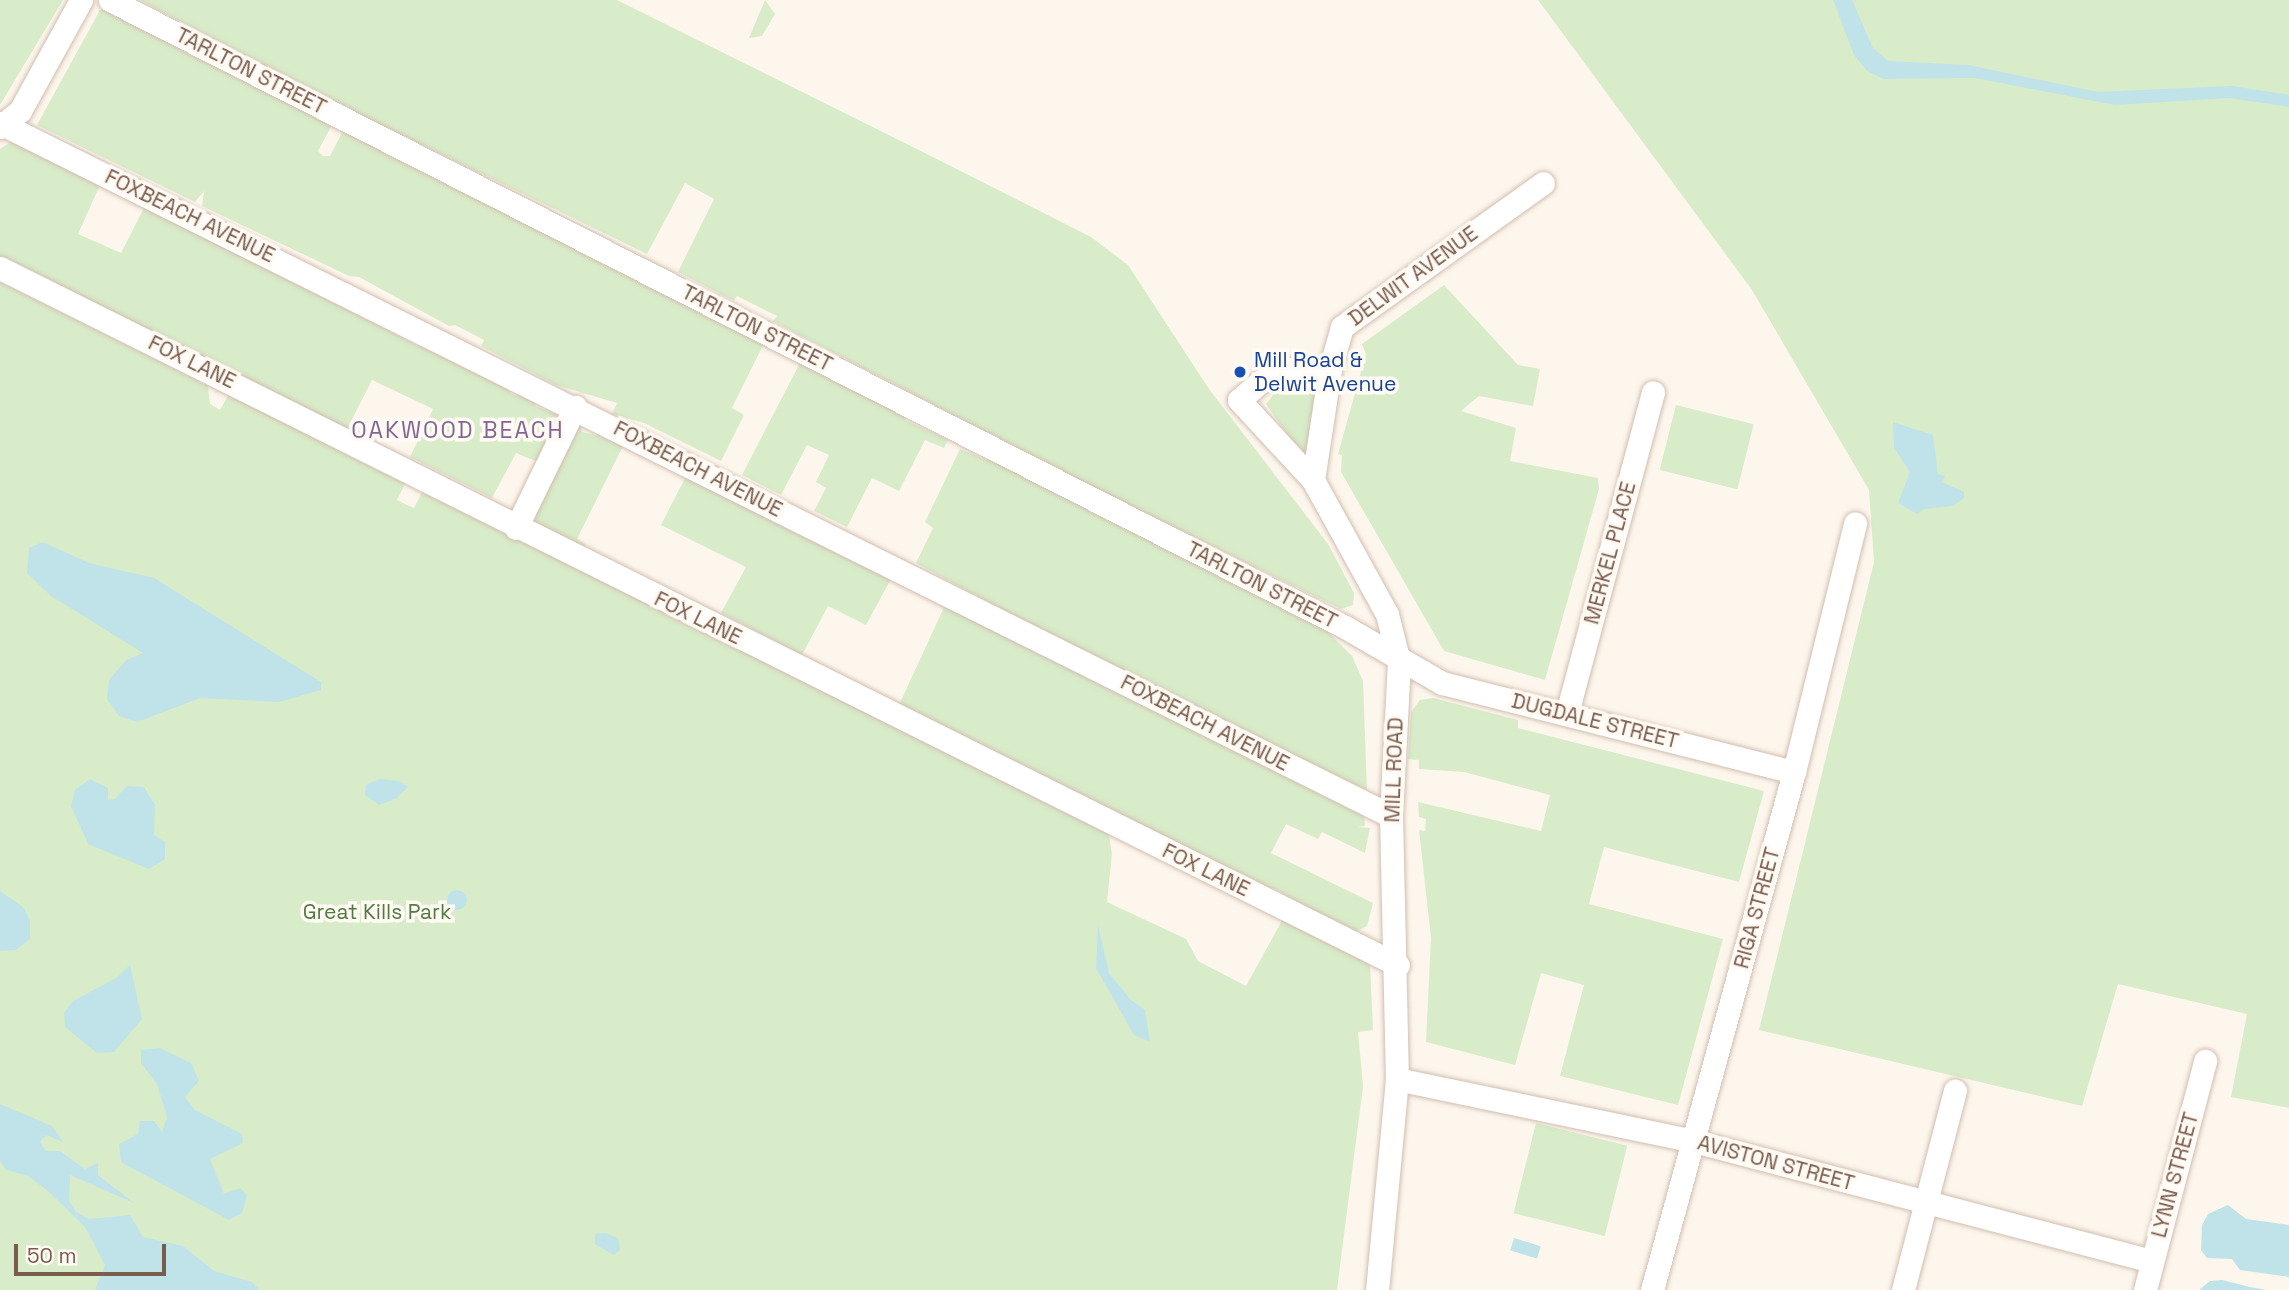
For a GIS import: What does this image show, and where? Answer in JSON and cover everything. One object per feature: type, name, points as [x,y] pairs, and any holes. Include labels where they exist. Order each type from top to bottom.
[{"type":"street","points":[[1,125],[20,111],[81,0]]},
{"type":"street","name":"TARLTON STREET","points":[[110,0],[1345,627],[1399,662]]},
{"type":"street","name":"FOXBEACH AVENUE","points":[[1,125],[575,407],[1391,816]]},
{"type":"street","name":"DELWIT AVENUE","points":[[1313,480],[1330,369],[1342,327],[1543,183]]},
{"type":"street","name":"FOX LANE","points":[[0,268],[516,528],[1398,965]]},
{"type":"street","name":"MILL ROAD","points":[[1330,369],[1286,369],[1261,381],[1239,400],[1313,480],[1387,614],[1399,662],[1391,816],[1398,965],[1397,1079],[1377,1290]]},
{"type":"street","name":"MERKEL PLACE","points":[[1567,713],[1653,392]]},
{"type":"street","points":[[516,528],[575,407]]},
{"type":"street","name":"RIGA STREET","points":[[1652,1290],[1794,772],[1855,523]]},
{"type":"street","name":"DUGDALE STREET","points":[[1399,662],[1441,683],[1794,772]]},
{"type":"street","name":"LYNN STREET","points":[[2145,1290],[2205,1061]]},
{"type":"street","name":"AVISTON STREET","points":[[1397,1079],[1694,1141],[1926,1204],[2152,1261]]},
{"type":"street","points":[[1903,1290],[1955,1091]]},
{"type":"green space","points":[[0,0],[63,0],[0,105]]},
{"type":"green space","points":[[140,0],[617,0],[919,150],[1091,237],[1128,265],[1209,389],[1328,544],[1354,593],[1353,605],[1341,609],[1092,487],[773,321],[777,316],[737,296],[734,301],[678,272],[714,199],[685,183],[647,254],[350,110],[347,105],[344,108]]},
{"type":"green space","points":[[765,0],[775,14],[762,36],[749,38]]},
{"type":"green space","points":[[1538,0],[2289,0],[2289,1108],[2231,1097],[2247,1014],[2118,984],[2082,1106],[1759,1030],[1874,562],[1869,490],[1752,290]]},
{"type":"green space","points":[[110,9],[333,123],[318,151],[323,156],[330,156],[344,129],[765,341],[732,408],[744,415],[721,461],[644,423],[612,414],[617,403],[556,385],[481,346],[484,340],[455,325],[449,326],[359,277],[349,276],[202,206],[204,191],[195,202],[37,125],[100,10]]},
{"type":"green space","points":[[12,141],[101,183],[78,234],[121,253],[146,204],[418,346],[435,348],[439,355],[500,383],[512,394],[518,396],[520,392],[537,401],[535,406],[556,414],[538,462],[516,453],[492,498],[410,457],[433,409],[372,380],[346,431],[0,257],[0,149]]},
{"type":"green space","name":"Great Kills Park","points":[[0,282],[208,386],[210,404],[220,410],[229,394],[406,482],[397,500],[409,506],[414,508],[423,490],[1108,830],[1112,854],[1107,902],[1186,939],[1198,961],[1246,986],[1284,917],[1370,964],[1373,1030],[1358,1032],[1363,1086],[1337,1290],[0,1290]]},
{"type":"green space","points":[[1444,285],[1518,365],[1540,369],[1533,406],[1479,396],[1461,411],[1516,428],[1510,461],[1598,478],[1599,489],[1545,680],[1444,651],[1341,472],[1342,455],[1338,454],[1366,354],[1362,344]]},
{"type":"green space","points":[[802,359],[908,411],[905,420],[948,440],[944,448],[925,440],[899,491],[872,478],[847,527],[814,511],[826,488],[816,482],[829,455],[807,445],[781,495],[742,475]]},
{"type":"green space","points":[[1297,382],[1310,388],[1317,399],[1310,453],[1304,458],[1266,404],[1279,387]]},
{"type":"green space","points":[[1676,405],[1754,424],[1737,489],[1660,470]]},
{"type":"green space","points":[[580,426],[582,432],[597,436],[599,431],[623,446],[577,539],[585,544],[584,552],[533,526],[530,518],[571,430]]},
{"type":"green space","points":[[960,449],[987,460],[991,454],[1301,612],[1330,634],[1352,656],[1363,681],[1367,790],[1062,642],[916,563],[933,528],[925,522]]},
{"type":"green space","points":[[686,476],[891,579],[866,625],[828,606],[802,655],[721,613],[746,567],[661,525]]},
{"type":"green space","points":[[945,605],[1364,813],[1365,826],[1357,827],[1370,828],[1365,853],[1322,832],[1318,839],[1286,824],[1271,853],[1373,903],[1367,926],[1353,933],[1277,890],[1229,873],[1204,854],[1180,847],[899,705]]},
{"type":"green space","points":[[1433,698],[1518,720],[1518,728],[1764,791],[1739,882],[1604,847],[1589,904],[1723,939],[1678,1105],[1560,1076],[1584,985],[1541,973],[1515,1065],[1426,1042],[1431,938],[1419,830],[1425,831],[1426,819],[1419,817],[1418,802],[1541,831],[1550,795],[1464,772],[1419,769],[1419,760],[1408,759],[1411,712],[1420,700]]},
{"type":"green space","points":[[1536,1123],[1627,1146],[1605,1236],[1514,1213]]},
{"type":"water","points":[[1833,0],[1852,0],[1873,48],[1888,61],[1968,65],[2098,92],[2232,86],[2289,95],[2289,107],[2229,98],[2115,105],[1975,78],[1883,79],[1867,71],[1854,55]]},
{"type":"water","points":[[1893,422],[1933,435],[1938,474],[1945,476],[1942,482],[1964,492],[1964,498],[1953,506],[1924,509],[1917,514],[1898,503],[1910,472],[1894,448]]},
{"type":"water","points":[[43,542],[89,563],[154,578],[321,682],[321,690],[279,702],[200,698],[137,722],[119,716],[107,699],[109,680],[126,660],[143,653],[51,596],[27,573],[29,548]]},
{"type":"water","points":[[90,779],[108,788],[108,800],[115,799],[127,786],[144,787],[155,805],[154,835],[165,842],[165,859],[149,869],[88,844],[71,806],[75,790]]},
{"type":"water","points":[[379,779],[399,781],[408,787],[397,798],[379,805],[365,795],[366,785]]},
{"type":"water","points":[[453,890],[461,890],[467,900],[461,910],[453,910],[447,904],[447,896]]},
{"type":"water","points":[[0,891],[23,907],[30,920],[30,939],[16,950],[0,951]]},
{"type":"water","points":[[1098,925],[1109,973],[1130,999],[1145,1010],[1150,1042],[1134,1035],[1096,968]]},
{"type":"water","points":[[130,965],[142,1019],[114,1052],[97,1053],[65,1027],[64,1013],[73,1001],[116,978]]},
{"type":"water","points":[[160,1048],[191,1063],[199,1081],[185,1097],[195,1110],[242,1134],[243,1143],[210,1159],[224,1194],[240,1188],[247,1195],[242,1213],[229,1220],[121,1162],[119,1144],[138,1134],[140,1121],[154,1121],[162,1132],[167,1117],[157,1084],[141,1063],[141,1050]]},
{"type":"water","points":[[0,1104],[52,1126],[63,1142],[46,1135],[40,1142],[46,1151],[60,1151],[85,1169],[98,1163],[98,1175],[134,1203],[70,1175],[69,1201],[76,1212],[89,1219],[130,1215],[143,1237],[183,1246],[214,1271],[252,1282],[259,1290],[95,1290],[105,1265],[85,1227],[48,1191],[28,1176],[6,1170],[0,1161]]},
{"type":"water","points":[[2228,1205],[2246,1219],[2289,1225],[2289,1277],[2240,1270],[2232,1259],[2207,1258],[2201,1250],[2202,1225],[2208,1214]]},
{"type":"water","points":[[605,1233],[618,1238],[620,1250],[614,1255],[595,1244],[595,1234]]},
{"type":"water","points":[[1514,1238],[1541,1246],[1537,1259],[1510,1250]]},
{"type":"water","points":[[2222,1280],[2267,1290],[2199,1290],[2210,1281]]},
{"type":"place","name":"Mill Road & Delwit Avenue","points":[[1240,372]]},
{"type":"district","name":"OAKWOOD BEACH","points":[[458,430]]}]
